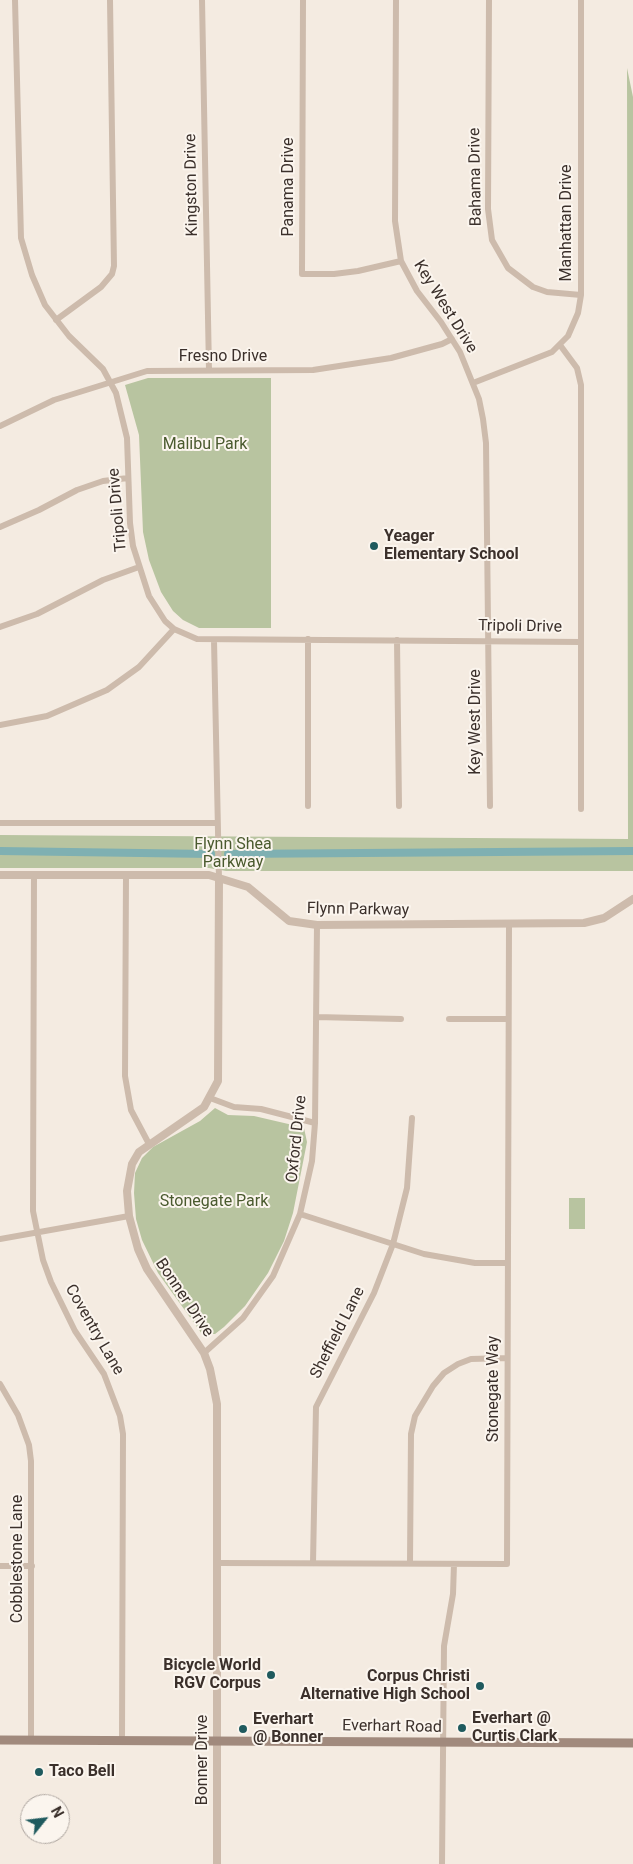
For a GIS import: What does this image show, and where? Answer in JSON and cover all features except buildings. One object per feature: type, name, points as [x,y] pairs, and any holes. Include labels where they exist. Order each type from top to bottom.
[{"type":"main road","name":"Everhart Road","points":[[0,1740],[633,1743]]},
{"type":"street","name":"Tripoli Drive","points":[[15,0],[22,238],[32,276],[46,305],[69,336],[103,369],[111,381],[125,423],[130,523],[139,567],[158,612],[174,629],[198,639],[581,642]]},
{"type":"street","points":[[56,320],[101,287],[112,274],[114,266],[110,0]]},
{"type":"street","name":"Kingston Drive","points":[[202,0],[209,370]]},
{"type":"street","name":"Panama Drive","points":[[303,0],[302,274],[334,274],[358,271],[401,261]]},
{"type":"street","name":"Key West Drive","points":[[396,0],[395,221],[401,261],[417,291],[452,339],[473,383],[484,419],[486,443],[490,806]]},
{"type":"street","name":"Bahama Drive","points":[[489,0],[488,209],[492,240],[508,268],[533,287],[547,292],[580,295]]},
{"type":"street","name":"Manhattan Drive","points":[[473,383],[540,358],[560,345],[573,326],[580,295],[581,0]]},
{"type":"street","name":"Fresno Drive","points":[[0,426],[54,400],[147,371],[297,370],[353,365],[391,358],[442,344],[452,339]]},
{"type":"street","points":[[560,345],[577,368],[582,385],[581,809]]},
{"type":"street","points":[[0,527],[83,487],[128,478]]},
{"type":"street","points":[[0,627],[37,614],[103,580],[139,567]]},
{"type":"street","points":[[0,725],[47,716],[107,690],[139,667],[174,629]]},
{"type":"street","points":[[308,639],[308,806]]},
{"type":"street","points":[[214,640],[219,879]]},
{"type":"street","points":[[397,640],[399,806]]},
{"type":"street","points":[[0,823],[217,823]]},
{"type":"street","name":"Flynn Parkway","points":[[0,875],[208,875],[248,887],[289,921],[317,925],[559,925],[594,921],[615,912],[633,899]]},
{"type":"street","name":"Coventry Lane","points":[[34,875],[33,1179],[36,1232],[43,1260],[62,1308],[104,1374],[120,1416],[123,1434],[122,1740]]},
{"type":"street","points":[[126,875],[125,1076],[131,1110],[149,1144]]},
{"type":"street","name":"Bonner Drive","points":[[217,1864],[219,1563],[217,1404],[210,1369],[204,1353],[147,1269],[138,1249],[129,1216],[127,1178],[139,1152],[192,1118],[204,1107],[218,1081],[219,879]]},
{"type":"street","name":"Oxford Drive","points":[[204,1353],[232,1329],[260,1295],[273,1276],[300,1214],[312,1161],[315,1124],[317,925]]},
{"type":"street","name":"Stonegate Way","points":[[219,1563],[507,1564],[507,1019],[509,925]]},
{"type":"street","points":[[316,1017],[401,1019]]},
{"type":"street","points":[[449,1019],[507,1019]]},
{"type":"street","points":[[210,1098],[234,1107],[261,1109],[315,1124]]},
{"type":"street","name":"Sheffield Lane","points":[[313,1563],[316,1407],[374,1293],[393,1244],[407,1188],[412,1118]]},
{"type":"street","points":[[300,1214],[393,1244],[451,1259],[475,1263],[507,1264]]},
{"type":"street","points":[[0,1239],[129,1216]]},
{"type":"street","points":[[410,1563],[411,1434],[415,1416],[433,1386],[444,1373],[458,1364],[471,1359],[507,1358]]},
{"type":"street","name":"Cobblestone Lane","points":[[0,1384],[18,1415],[28,1445],[32,1478],[30,1740]]},
{"type":"street","points":[[442,1864],[444,1646],[453,1594],[454,1564]]},
{"type":"street","points":[[0,1566],[32,1566]]},
{"type":"green space","name":"Flynn Shea Parkway","points":[[627,68],[633,97],[633,871],[226,871],[209,868],[0,868],[0,835],[628,839]]},
{"type":"green space","name":"Malibu Park","points":[[148,378],[271,378],[271,628],[199,628],[183,620],[173,611],[161,592],[149,560],[143,532],[139,435],[125,385]]},
{"type":"green space","name":"Stonegate Park","points":[[215,1108],[228,1115],[254,1116],[304,1128],[307,1142],[293,1213],[284,1241],[268,1273],[245,1306],[224,1327],[215,1334],[202,1334],[158,1273],[142,1240],[136,1219],[135,1173],[142,1158],[153,1147],[200,1121]]},
{"type":"green space","points":[[569,1198],[585,1198],[585,1229],[569,1229]]},
{"type":"waterway","points":[[0,851],[211,854]]},
{"type":"waterway","points":[[228,854],[633,851]]},
{"type":"place","name":"Yeager Elementary School","points":[[374,546]]},
{"type":"place","name":"Bicycle World RGV Corpus","points":[[271,1675]]},
{"type":"place","name":"Corpus Christi Alternative High School","points":[[480,1686]]},
{"type":"place","name":"Everhart @ Curtis Clark","points":[[462,1728]]},
{"type":"place","name":"Everhart @ Bonner","points":[[243,1729]]},
{"type":"place","name":"Taco Bell","points":[[39,1772]]}]
